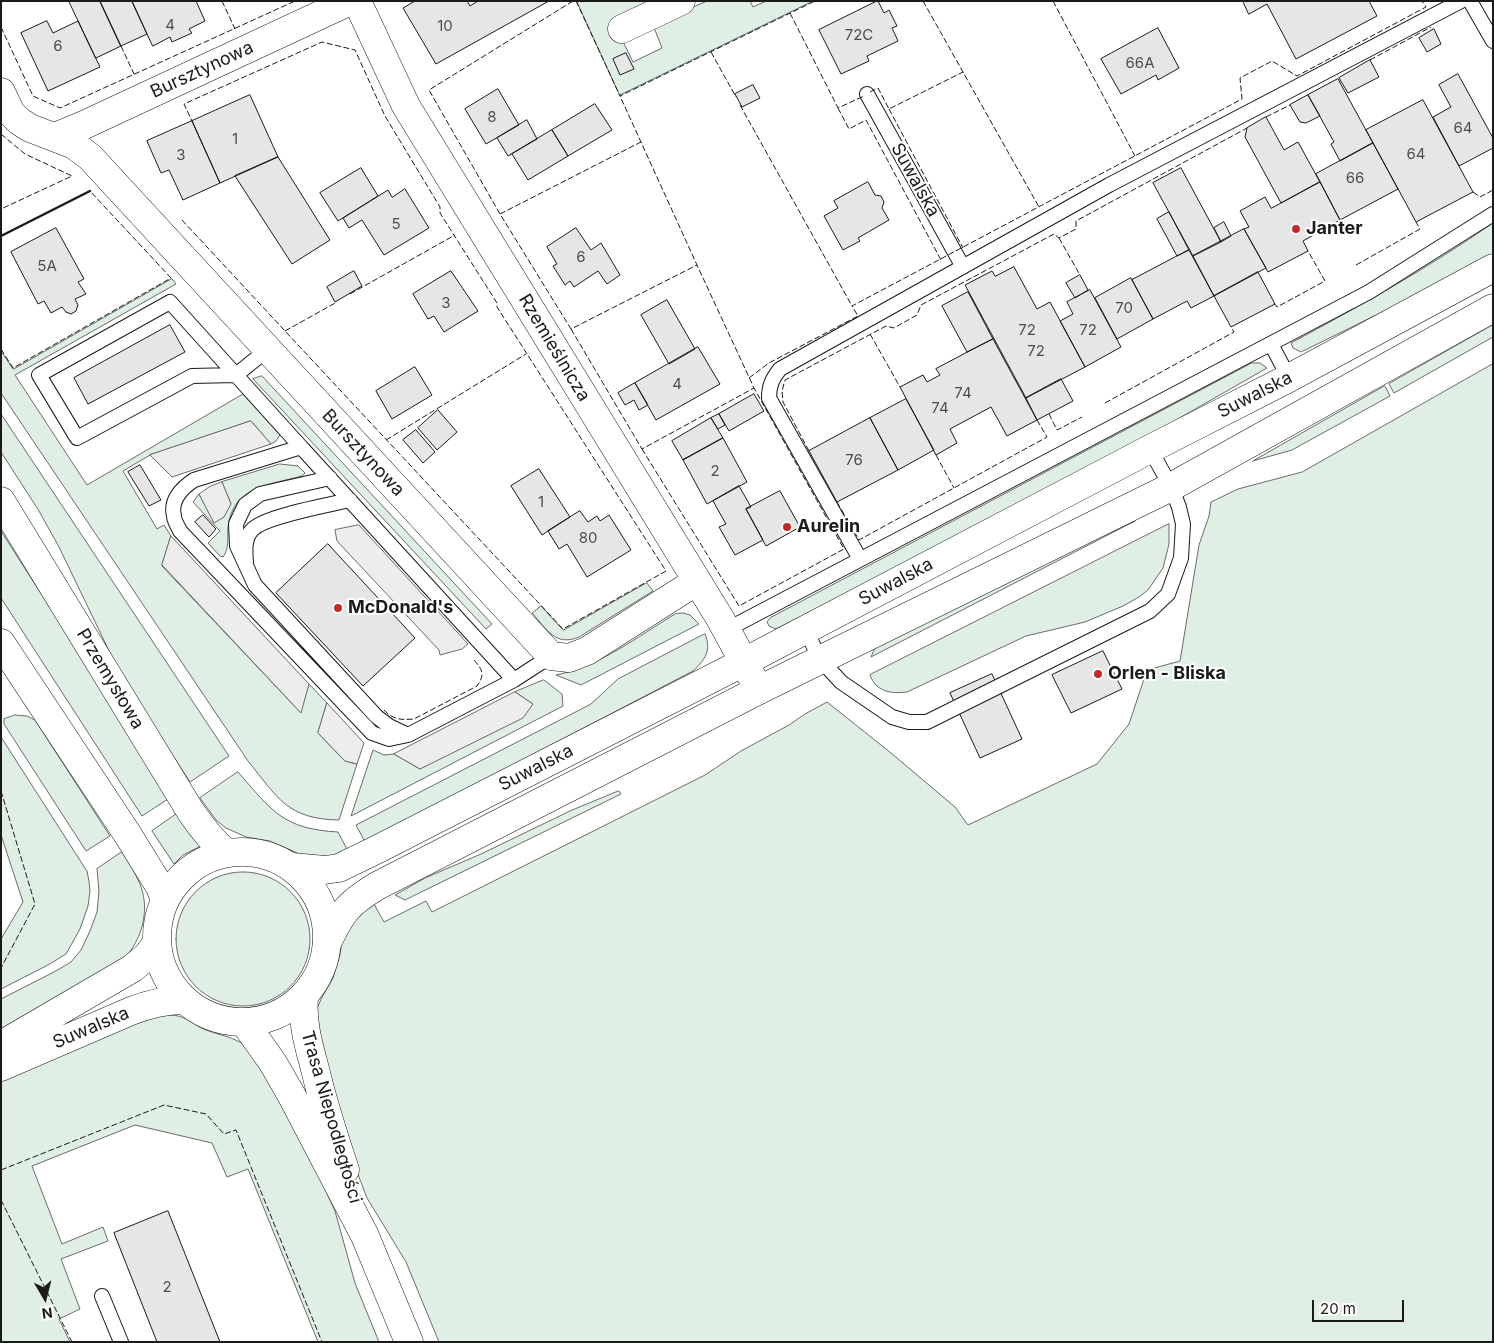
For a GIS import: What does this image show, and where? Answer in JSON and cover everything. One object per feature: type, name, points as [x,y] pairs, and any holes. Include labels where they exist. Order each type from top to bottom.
[{"type":"street","name":"Bursztynowa","points":[[54,137],[93,121],[350,1]]},
{"type":"street","name":"Rzemieślnicza","points":[[357,1],[406,106],[697,582],[759,690]]},
{"type":"street","points":[[622,29],[681,1]]},
{"type":"street","name":"Bursztynowa","points":[[1,92],[11,112],[19,121],[30,128],[74,145],[90,157],[551,656]]},
{"type":"street","name":"Suwalska","points":[[291,867],[325,870],[339,868],[744,662],[1289,378],[1493,268]]},
{"type":"street","name":"Suwalska","points":[[328,943],[339,919],[348,906],[362,895],[413,867],[820,659],[1171,487],[1493,308]]},
{"type":"street","name":"Przemysłowa","points":[[1,501],[191,812],[205,833],[226,853]]},
{"type":"street","points":[[551,656],[568,658],[587,651],[697,582]]},
{"type":"street","points":[[1,643],[128,834],[160,887],[165,900]]},
{"type":"street","points":[[249,852],[271,857],[291,867],[312,888],[324,914],[328,943],[324,962],[316,981],[304,996],[291,1007],[261,1021],[228,1022],[197,1010],[184,1000],[170,983],[161,964],[156,944],[158,921],[165,900],[176,883],[190,869],[207,859],[226,853],[249,852]]},
{"type":"street","name":"Suwalska","points":[[1,1045],[133,968],[147,956],[156,944]]},
{"type":"street","name":"Trasa Niepodległości","points":[[304,996],[303,1015],[306,1037],[322,1100],[365,1236]]},
{"type":"street","name":"Suwalska","points":[[1,1067],[131,1011],[153,1003],[168,1000],[184,1000]]},
{"type":"street","name":"Trasa Niepodległości","points":[[244,1022],[273,1063],[300,1110],[365,1236],[409,1342]]},
{"type":"lane","name":"Suwalska","points":[[860,559],[769,398],[769,388],[772,379],[780,369],[1109,185],[1461,1]]},
{"type":"lane","points":[[1470,1],[1493,41]]},
{"type":"lane","name":"Suwalska","points":[[867,94],[963,267]]},
{"type":"lane","points":[[726,630],[1369,292],[1493,214]]},
{"type":"lane","points":[[268,350],[236,375],[192,376],[77,438],[39,375],[170,302],[236,375],[301,447],[514,680]]},
{"type":"lane","points":[[1271,344],[1289,378]]},
{"type":"lane","points":[[301,447],[194,480],[182,489],[174,502],[173,516],[180,531],[372,733],[389,739],[408,735],[514,680],[551,656]]},
{"type":"lane","points":[[805,629],[820,659],[841,682],[892,717],[909,722],[927,722],[1150,611],[1168,594],[1181,558],[1183,524],[1171,487],[1150,449]]},
{"type":"lane","points":[[330,478],[260,494],[245,505],[236,524],[237,546],[255,585],[370,710],[389,726],[408,735]]},
{"type":"lane","points":[[247,570],[244,547],[252,530],[267,520],[350,500]]},
{"type":"lane","points":[[102,1296],[121,1342]]},
{"type":"green space","points":[[577,1],[661,1],[614,23],[633,62],[662,48],[653,25],[707,1],[750,1],[753,7],[766,1],[813,1],[620,95]]},
{"type":"green space","points":[[1493,223],[1493,256],[1301,352],[1293,348],[1291,343],[1394,286],[1444,256]]},
{"type":"green space","points":[[172,279],[176,284],[15,375],[87,485],[243,394],[280,435],[271,444],[251,421],[150,455],[123,471],[157,529],[164,525],[171,536],[162,566],[300,712],[309,684],[327,703],[318,733],[345,761],[357,764],[339,820],[321,819],[295,811],[276,796],[248,761],[1,393],[1,351],[13,369]]},
{"type":"green space","points":[[1493,325],[1493,337],[1394,393],[1389,384]]},
{"type":"green space","points":[[1252,363],[1260,363],[1267,368],[1141,440],[1013,509],[776,629],[769,626],[767,622],[770,618]]},
{"type":"green space","points":[[1493,364],[1493,1342],[439,1342],[406,1262],[367,1198],[347,1146],[319,1052],[317,1009],[333,978],[342,941],[360,914],[374,904],[384,922],[426,901],[432,912],[705,775],[741,751],[827,702],[955,807],[968,825],[1097,764],[1129,724],[1147,670],[1180,661],[1199,545],[1209,516],[1211,502],[1238,489],[1302,472]]},
{"type":"green space","points":[[262,376],[492,624],[486,629],[253,379]]},
{"type":"green space","points":[[1385,386],[1390,396],[1292,450],[1253,461]]},
{"type":"green space","points":[[1,414],[229,756],[190,782],[129,688],[59,547],[39,511],[1,452]]},
{"type":"green space","points":[[280,464],[298,466],[305,473],[302,476],[265,485],[245,495],[231,513],[227,550],[223,557],[220,556],[208,543],[220,531],[193,502],[199,494],[214,522],[231,504],[222,482]]},
{"type":"green space","points":[[1135,521],[871,657],[876,645],[889,634]]},
{"type":"green space","points":[[1169,524],[1169,544],[1163,568],[1148,590],[1123,606],[1085,622],[1026,636],[907,692],[895,693],[885,691],[873,681],[870,675]]},
{"type":"green space","points":[[1,531],[171,797],[142,816],[1,598]]},
{"type":"green space","points":[[647,583],[653,591],[579,637],[564,640],[552,635],[532,613],[541,606],[563,630]]},
{"type":"green space","points":[[683,613],[690,615],[699,624],[581,685],[556,675],[572,671],[603,658],[675,614]]},
{"type":"green space","points":[[705,634],[708,645],[706,654],[693,671],[365,842],[356,825],[591,704],[618,679]]},
{"type":"green space","points":[[544,680],[562,694],[563,706],[351,816],[373,750],[384,755],[394,754],[420,769],[533,704],[515,692]]},
{"type":"green space","points":[[15,715],[27,716],[35,720],[110,836],[86,851],[4,724],[4,719]]},
{"type":"green space","points":[[1,737],[87,871],[90,891],[88,906],[80,929],[66,954],[1,989],[1,939],[23,902],[1,835]]},
{"type":"green space","points":[[238,772],[280,816],[304,827],[338,832],[348,851],[335,857],[302,855],[270,841],[246,837],[226,828],[216,820],[200,798]]},
{"type":"green space","points":[[619,791],[621,794],[405,900],[395,895],[425,878],[481,854],[570,811]]},
{"type":"green space","points":[[181,811],[203,845],[183,855],[174,864],[152,831]]},
{"type":"green space","points":[[122,852],[133,870],[144,898],[141,929],[131,950],[117,963],[1,1032],[1,999],[71,962],[81,950],[97,912],[99,891],[97,869]]},
{"type":"green space","points":[[243,872],[269,877],[290,892],[305,913],[310,939],[305,965],[290,986],[269,1001],[243,1006],[217,1001],[196,986],[181,965],[176,939],[181,913],[196,892],[217,877]]},
{"type":"green space","points":[[158,1015],[183,1017],[203,1029],[238,1041],[255,1054],[312,1161],[335,1211],[355,1283],[379,1342],[318,1342],[248,1169],[227,1177],[212,1143],[135,1125],[32,1166],[62,1244],[103,1227],[108,1241],[61,1259],[80,1309],[59,1319],[70,1342],[1,1342],[1,1080],[117,1028]]},
{"type":"shaded area","points":[[251,421],[271,444],[172,477],[150,455]]},
{"type":"shaded area","points":[[222,482],[231,504],[224,517],[214,523],[199,494],[209,487]]},
{"type":"shaded area","points":[[359,525],[468,644],[462,649],[440,655],[439,650],[337,541],[335,530]]},
{"type":"shaded area","points":[[171,536],[309,684],[301,713],[162,565]]},
{"type":"shaded area","points":[[515,692],[533,704],[523,718],[420,769],[394,754]]},
{"type":"shaded area","points":[[327,703],[364,743],[357,764],[345,761],[318,733]]},
{"type":"building","points":[[69,1],[100,1],[121,46],[96,58]]},
{"type":"building","points":[[100,1],[132,1],[147,34],[121,46]]},
{"type":"building","points":[[132,1],[196,1],[205,21],[189,29],[192,33],[172,42],[170,37],[153,46]]},
{"type":"building","points":[[415,1],[467,1],[470,6],[478,1],[549,1],[436,64],[403,8]]},
{"type":"building","points":[[877,1],[884,13],[889,10],[897,26],[892,28],[898,41],[867,56],[869,61],[841,74],[819,30]]},
{"type":"building","points":[[1243,1],[1369,1],[1377,16],[1296,59],[1267,4],[1249,14]]},
{"type":"building","points":[[47,21],[53,33],[78,21],[100,67],[48,91],[21,33]]},
{"type":"building","points":[[1158,28],[1179,68],[1158,80],[1156,75],[1121,94],[1101,59]]},
{"type":"building","points":[[1434,29],[1441,44],[1427,52],[1419,38]]},
{"type":"building","points":[[626,53],[634,69],[620,75],[613,59]]},
{"type":"building","points":[[1370,60],[1379,77],[1348,93],[1339,78]]},
{"type":"building","points":[[1458,74],[1493,138],[1493,148],[1459,166],[1433,117],[1451,107],[1439,85]]},
{"type":"building","points":[[1338,79],[1373,143],[1340,161],[1331,144],[1334,142],[1308,95]]},
{"type":"building","points":[[753,85],[760,98],[742,107],[735,94]]},
{"type":"building","points":[[498,89],[519,125],[486,144],[465,109]]},
{"type":"building","points":[[250,95],[278,157],[220,183],[192,121]]},
{"type":"building","points":[[1308,95],[1320,116],[1306,123],[1300,122],[1290,105]]},
{"type":"building","points":[[1423,100],[1473,192],[1416,222],[1366,130]]},
{"type":"building","points":[[595,104],[612,130],[568,156],[552,130]]},
{"type":"building","points":[[1266,117],[1284,150],[1298,142],[1320,182],[1281,203],[1245,137],[1247,128]]},
{"type":"building","points":[[527,120],[537,139],[508,156],[497,138]]},
{"type":"building","points":[[192,121],[220,183],[183,200],[169,170],[161,173],[147,141]]},
{"type":"building","points":[[552,130],[568,156],[528,180],[512,154]]},
{"type":"building","points":[[1373,143],[1398,189],[1340,220],[1316,174]]},
{"type":"building","points":[[278,157],[330,240],[292,264],[235,176]]},
{"type":"building","points":[[361,168],[378,196],[338,221],[320,193]]},
{"type":"building","points":[[1181,168],[1221,242],[1193,256],[1153,183]]},
{"type":"building","points":[[868,182],[875,195],[881,196],[884,202],[882,208],[889,220],[858,238],[860,241],[843,250],[824,216],[838,208],[834,201]]},
{"type":"building","points":[[1320,182],[1340,220],[1303,241],[1308,251],[1268,272],[1244,229],[1249,227],[1240,211],[1265,197],[1271,208]]},
{"type":"building","points":[[405,189],[429,228],[384,255],[362,220],[349,228],[343,218],[388,190],[392,197]]},
{"type":"building","points":[[1169,212],[1189,250],[1177,256],[1157,219]]},
{"type":"building","points":[[1224,222],[1231,236],[1221,242],[1214,228]]},
{"type":"building","points":[[56,228],[84,279],[78,282],[86,294],[75,299],[78,305],[76,311],[71,314],[62,307],[51,313],[44,301],[38,304],[11,252]]},
{"type":"building","points":[[576,228],[591,250],[601,243],[620,275],[607,284],[598,271],[574,287],[570,281],[565,285],[553,266],[557,264],[547,247]]},
{"type":"building","points":[[1244,229],[1266,268],[1214,296],[1193,256]]},
{"type":"building","points":[[1189,250],[1214,296],[1191,308],[1187,301],[1153,319],[1132,280]]},
{"type":"building","points":[[1014,267],[1037,309],[1050,302],[1085,367],[1026,398],[965,285],[992,271],[995,276]]},
{"type":"building","points":[[354,271],[362,286],[335,302],[327,287]]},
{"type":"building","points":[[451,271],[478,311],[444,332],[434,316],[428,319],[413,294]]},
{"type":"building","points":[[1258,272],[1275,304],[1231,327],[1214,296]]},
{"type":"building","points":[[1080,275],[1088,290],[1075,298],[1066,283]]},
{"type":"building","points":[[1131,278],[1153,319],[1117,339],[1095,298]]},
{"type":"building","points":[[1090,290],[1121,347],[1085,367],[1060,321],[1073,314],[1067,302]]},
{"type":"building","points":[[968,292],[993,339],[967,352],[942,306]]},
{"type":"building","points":[[667,300],[695,349],[669,364],[641,315]]},
{"type":"building","points":[[170,325],[185,352],[88,404],[74,378]]},
{"type":"building","points":[[993,339],[1037,420],[1007,436],[991,407],[950,429],[957,443],[936,455],[900,387],[923,375],[927,382],[940,375],[936,369]]},
{"type":"building","points":[[698,347],[720,384],[656,420],[635,383]]},
{"type":"building","points":[[415,367],[432,395],[392,419],[376,391]]},
{"type":"building","points":[[1061,379],[1073,401],[1037,420],[1026,398]]},
{"type":"building","points":[[635,383],[648,405],[639,410],[634,400],[625,405],[618,393]]},
{"type":"building","points":[[754,394],[764,411],[729,431],[719,414]]},
{"type":"building","points":[[906,399],[934,450],[898,470],[870,418]]},
{"type":"building","points":[[438,410],[457,432],[437,450],[418,428]]},
{"type":"building","points":[[719,414],[725,425],[718,429],[711,418]]},
{"type":"building","points":[[711,418],[723,438],[683,460],[672,441]]},
{"type":"building","points":[[870,418],[898,470],[837,502],[809,451]]},
{"type":"building","points":[[416,430],[435,452],[423,463],[403,440]]},
{"type":"building","points":[[723,438],[747,482],[707,504],[683,460]]},
{"type":"building","points":[[140,465],[161,500],[149,506],[128,472]]},
{"type":"building","points":[[539,469],[570,517],[542,535],[511,486]]},
{"type":"building","points":[[739,486],[751,507],[746,509],[763,540],[735,555],[719,527],[726,524],[713,501]]},
{"type":"building","points":[[780,491],[800,527],[766,546],[746,509]]},
{"type":"building","points":[[580,511],[588,522],[597,516],[600,521],[609,515],[631,550],[587,577],[567,544],[559,549],[548,531]]},
{"type":"building","points":[[203,515],[216,529],[209,537],[195,522]]},
{"type":"building","name":"McDonald's","points":[[328,544],[415,638],[363,686],[276,593]]},
{"type":"building","points":[[1103,651],[1122,689],[1071,713],[1052,675]]},
{"type":"building","points":[[992,674],[1022,739],[980,758],[950,693]]},
{"type":"building","points":[[168,1211],[220,1342],[157,1342],[114,1233]]},
{"type":"fence","points":[[222,1],[235,29]]},
{"type":"fence","points":[[1,27],[33,96],[60,108],[295,1]]},
{"type":"fence","points":[[573,1],[429,90],[500,214],[571,329],[697,265],[620,96]]},
{"type":"fence","points":[[576,1],[620,96],[815,1]]},
{"type":"fence","points":[[923,1],[1039,207]]},
{"type":"fence","points":[[1053,1],[1135,156]]},
{"type":"fence","points":[[749,378],[769,363],[858,316],[852,306],[1242,99],[1240,78],[1272,61],[1297,76],[1426,7],[1422,1]]},
{"type":"fence","points":[[790,13],[838,108],[864,96]]},
{"type":"fence","points":[[1370,60],[1431,27]]},
{"type":"fence","points":[[182,220],[563,629],[666,571],[497,307],[497,303],[440,213],[440,207],[385,116],[355,50],[322,42],[184,104],[192,121]]},
{"type":"fence","points":[[121,46],[134,74]]},
{"type":"fence","points":[[711,52],[736,97]]},
{"type":"fence","points":[[870,92],[878,88],[889,109],[963,72]]},
{"type":"fence","points":[[740,105],[852,306]]},
{"type":"fence","points":[[1266,117],[1290,105]]},
{"type":"fence","points":[[838,108],[849,129],[866,120],[941,260]]},
{"type":"fence","points":[[889,109],[963,248]]},
{"type":"fence","points":[[809,451],[783,402],[782,391],[785,380],[886,326],[894,328],[917,315],[921,305],[1054,234],[1059,238],[1076,229],[1076,221],[1247,128]]},
{"type":"fence","points":[[1,134],[25,154],[72,176],[1,209]]},
{"type":"fence","points":[[500,214],[641,142]]},
{"type":"fence","points":[[1473,192],[1480,197],[1493,190]]},
{"type":"fence","points":[[1,349],[13,368],[171,278],[90,191]]},
{"type":"fence","points":[[1356,265],[1420,229],[1416,222]]},
{"type":"fence","points":[[350,294],[455,235]]},
{"type":"fence","points":[[1059,238],[1080,275]]},
{"type":"fence","points":[[1274,303],[1277,307],[1325,281],[1308,251]]},
{"type":"fence","points":[[571,329],[642,449],[754,388],[697,265]]},
{"type":"fence","points":[[285,331],[337,302]]},
{"type":"fence","points":[[1105,403],[1234,332],[1231,327]]},
{"type":"fence","points":[[870,334],[900,387]]},
{"type":"fence","points":[[386,440],[526,354]]},
{"type":"fence","points":[[642,449],[739,606],[844,549],[754,388]]},
{"type":"fence","points":[[1049,414],[1057,430],[1082,417]]},
{"type":"fence","points":[[837,502],[859,540],[1047,437],[1037,420]]},
{"type":"fence","points":[[936,455],[954,488]]},
{"type":"fence","points":[[384,710],[398,719],[414,719],[477,686],[482,673],[474,660]]},
{"type":"fence","points":[[1,791],[35,904],[1,968]]},
{"type":"fence","points":[[1,1170],[164,1105],[206,1114],[224,1134],[236,1130],[322,1342]]},
{"type":"fence","points":[[1,1200],[72,1342]]},
{"type":"wall","points":[[1,236],[90,191]]},
{"type":"place","name":"Janter","points":[[1296,229]]},
{"type":"place","name":"Aurelin","points":[[787,527]]},
{"type":"place","name":"McDonald's","points":[[338,608]]},
{"type":"place","name":"Orlen - Bliska","points":[[1098,674]]}]
